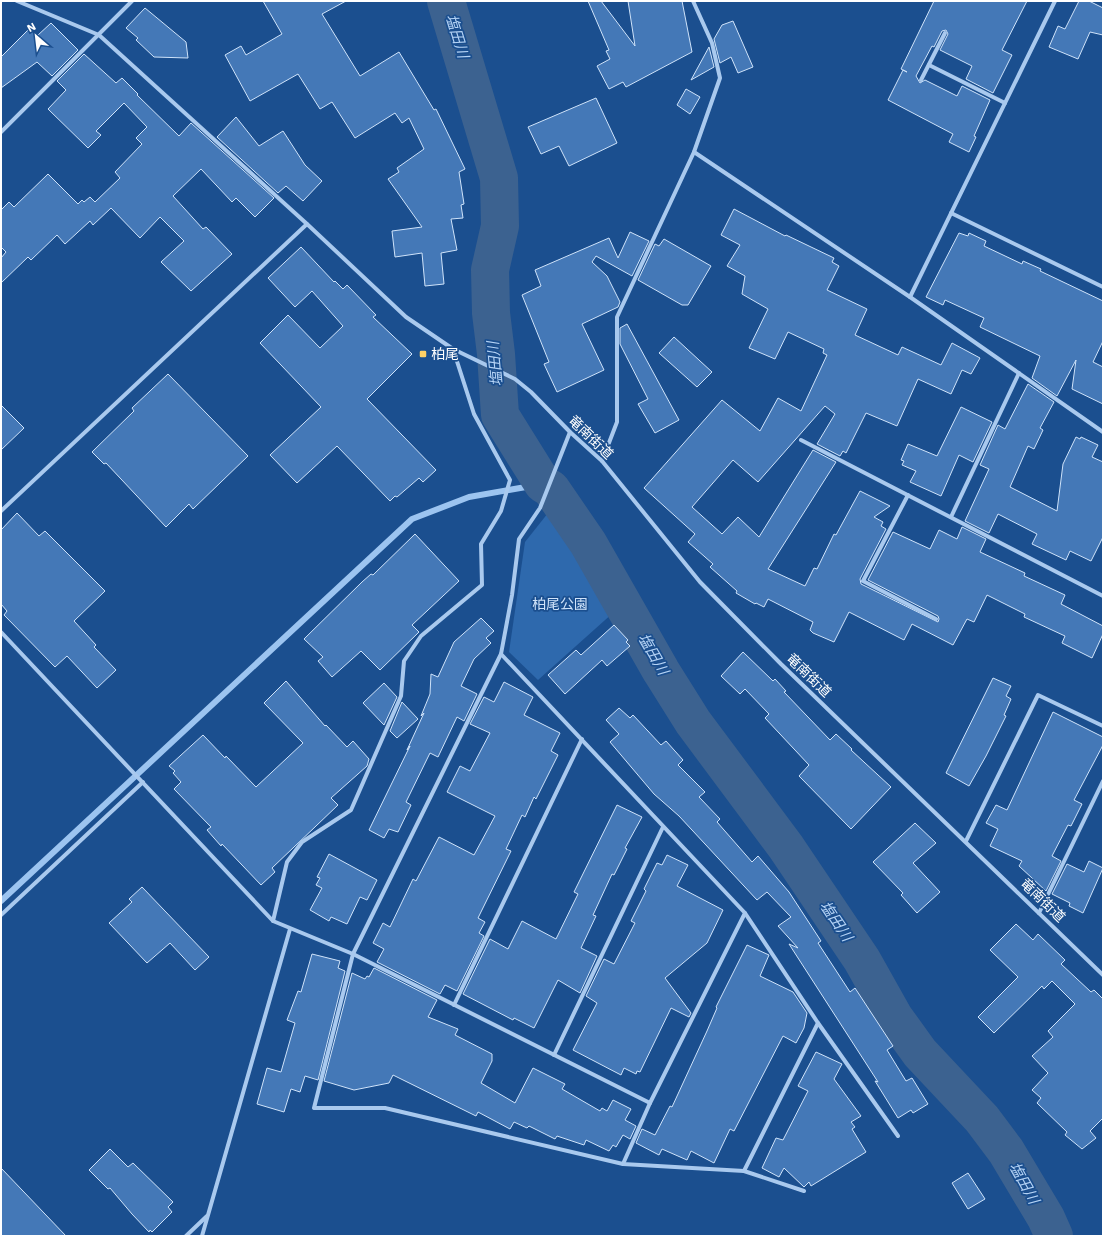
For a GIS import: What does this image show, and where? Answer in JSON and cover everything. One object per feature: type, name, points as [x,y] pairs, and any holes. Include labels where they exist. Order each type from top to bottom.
[{"type":"street","name":"竜南街道","points":[[17,1],[99,35],[307,224],[406,317],[453,349],[515,379],[531,392],[570,432],[602,461],[700,582],[781,664],[966,841],[1103,975]]},
{"type":"street","points":[[1,132],[132,1]]},
{"type":"street","points":[[602,461],[617,422],[617,316],[694,152],[720,78],[712,43],[693,1]]},
{"type":"street","points":[[910,297],[1055,1]]},
{"type":"street","points":[[921,80],[945,33]]},
{"type":"street","points":[[929,65],[1005,104]]},
{"type":"street","points":[[694,152],[910,297],[1103,432]]},
{"type":"street","points":[[951,213],[1103,287]]},
{"type":"street","points":[[1,511],[307,224]]},
{"type":"street","points":[[273,921],[287,862],[302,842],[351,810],[401,696],[404,661],[421,636],[482,585],[481,544],[501,511],[510,480],[474,414],[453,349]]},
{"type":"street","points":[[951,517],[1019,373]]},
{"type":"street","points":[[570,432],[540,508],[519,539],[512,595],[501,654],[353,954],[314,1108],[385,1108],[623,1164],[744,1171],[804,1191]]},
{"type":"street","points":[[801,440],[1103,596]]},
{"type":"street","points":[[908,495],[863,581],[936,619]]},
{"type":"street","points":[[1,632],[273,921],[353,954],[650,1103]]},
{"type":"street","points":[[501,654],[745,913],[818,1023],[898,1136]]},
{"type":"street","points":[[966,841],[1038,695],[1103,726]]},
{"type":"street","points":[[454,1005],[582,739]]},
{"type":"street","points":[[1039,913],[1103,781]]},
{"type":"street","points":[[1,915],[143,782]]},
{"type":"street","points":[[554,1055],[663,827]]},
{"type":"street","points":[[623,1164],[650,1103],[745,913]]},
{"type":"street","points":[[202,1236],[290,929]]},
{"type":"street","points":[[744,1171],[818,1023]]},
{"type":"street","points":[[186,1236],[208,1215]]},
{"type":"green space","name":"柏尾公園","points":[[552,508],[614,612],[538,680],[509,652],[525,542]]},
{"type":"building","points":[[263,1],[346,1],[322,14],[360,76],[399,52],[434,110],[436,109],[465,169],[459,172],[464,204],[461,205],[463,218],[451,219],[457,250],[441,253],[444,284],[425,286],[422,253],[395,257],[392,231],[422,227],[388,179],[399,172],[397,168],[424,149],[409,118],[402,123],[395,113],[355,138],[332,102],[320,109],[298,74],[250,101],[225,55],[241,46],[246,55],[282,34]]},
{"type":"building","points":[[588,1],[601,1],[635,46],[628,1],[682,1],[692,52],[626,87],[623,82],[609,89],[597,66],[610,59],[606,51],[609,50]]},
{"type":"building","points":[[934,1],[1027,1],[1002,50],[1012,55],[993,93],[966,79],[972,66],[940,50],[948,34],[946,30],[942,31],[934,47],[932,46],[916,76],[920,83],[925,80],[957,96],[962,86],[990,100],[974,136],[976,137],[969,152],[949,142],[953,134],[888,100],[903,70],[901,69]]},
{"type":"building","points":[[1079,1],[1089,1],[1103,8],[1103,35],[1090,32],[1078,59],[1049,47],[1058,26],[1065,29]]},
{"type":"building","points":[[145,8],[186,42],[188,58],[154,57],[136,40],[138,38],[126,28]]},
{"type":"building","points":[[733,21],[753,67],[738,73],[731,57],[720,63],[714,39],[722,25]]},
{"type":"building","points":[[51,23],[78,50],[52,76],[37,62],[1,88],[1,57],[30,28],[37,36]]},
{"type":"building","points":[[709,47],[714,67],[691,80]]},
{"type":"building","points":[[84,54],[116,83],[122,78],[138,94],[137,95],[179,136],[191,123],[274,198],[255,217],[236,198],[232,202],[201,169],[173,196],[203,229],[206,227],[232,254],[191,291],[161,262],[184,241],[160,217],[140,238],[111,208],[93,225],[90,221],[65,244],[57,235],[31,260],[28,257],[1,283],[1,258],[6,252],[1,247],[1,210],[9,202],[14,207],[48,174],[78,204],[82,200],[84,202],[90,197],[95,202],[120,178],[115,172],[142,144],[136,138],[147,127],[124,103],[96,131],[101,135],[88,148],[48,109],[66,90],[57,81]]},
{"type":"building","points":[[686,89],[700,97],[690,114],[677,105]]},
{"type":"building","points":[[596,98],[617,143],[569,166],[559,146],[541,154],[528,127]]},
{"type":"building","points":[[236,117],[259,146],[283,131],[305,165],[322,181],[303,201],[286,186],[278,193],[217,137]]},
{"type":"building","points":[[734,209],[785,236],[786,235],[834,258],[832,262],[839,266],[827,290],[867,309],[855,335],[898,355],[902,347],[941,365],[952,343],[980,358],[971,374],[962,370],[951,394],[918,379],[897,426],[866,413],[846,453],[843,451],[840,456],[817,444],[835,414],[825,406],[758,482],[733,460],[692,507],[722,534],[738,517],[759,537],[813,450],[836,462],[768,569],[805,586],[814,568],[817,569],[834,534],[836,535],[860,491],[890,506],[874,517],[883,522],[881,526],[886,529],[860,579],[861,584],[938,622],[938,616],[868,580],[893,532],[930,549],[939,530],[957,539],[962,527],[986,539],[980,552],[1025,573],[1024,576],[1065,595],[1061,604],[1103,626],[1103,634],[1092,658],[1062,643],[1065,636],[1024,617],[1025,614],[987,595],[974,622],[967,619],[953,645],[912,624],[904,640],[849,612],[834,642],[813,633],[810,630],[813,622],[768,599],[764,607],[756,603],[755,604],[736,593],[737,591],[710,567],[713,564],[688,542],[695,534],[644,488],[722,400],[760,431],[778,398],[801,411],[827,355],[823,353],[824,349],[788,332],[775,359],[749,348],[768,309],[742,294],[745,276],[727,266],[740,245],[721,235]]},
{"type":"building","points":[[630,232],[649,241],[632,276],[596,256],[592,262],[607,276],[620,302],[618,307],[582,324],[604,370],[557,392],[544,364],[549,362],[522,295],[541,286],[535,270],[609,238],[618,258]]},
{"type":"building","points":[[959,233],[968,236],[969,233],[986,241],[984,246],[1022,264],[1023,261],[1041,269],[1040,271],[1103,301],[1103,341],[1093,362],[1103,367],[1103,404],[1072,389],[1076,360],[1057,396],[1032,378],[1040,356],[980,327],[984,318],[945,300],[943,305],[926,297]]},
{"type":"building","points":[[664,239],[711,266],[688,305],[682,305],[638,280],[655,244],[659,246]]},
{"type":"building","points":[[301,247],[334,282],[335,281],[343,289],[347,285],[376,315],[373,317],[412,354],[367,399],[436,470],[423,482],[419,478],[397,497],[395,496],[390,501],[337,446],[297,483],[270,455],[321,407],[260,343],[288,315],[320,348],[343,326],[312,291],[295,307],[268,278]]},
{"type":"building","points":[[627,324],[679,420],[655,433],[638,404],[648,399],[620,344],[620,328]]},
{"type":"building","points":[[674,337],[712,372],[697,387],[659,353]]},
{"type":"building","points":[[168,374],[248,456],[193,509],[189,504],[166,527],[106,463],[104,464],[92,452],[134,411],[132,408]]},
{"type":"building","points":[[1028,384],[1054,402],[1040,428],[1043,430],[1034,449],[1028,446],[1010,487],[1057,511],[1063,464],[1076,437],[1080,439],[1081,437],[1098,445],[1092,457],[1103,462],[1103,537],[1091,561],[1070,551],[1066,560],[1032,544],[1037,534],[998,514],[989,533],[965,521],[989,469],[980,465],[998,425],[1005,429]]},
{"type":"building","points":[[1,405],[24,428],[1,450]]},
{"type":"building","points":[[961,407],[992,422],[973,462],[959,455],[941,496],[910,482],[916,471],[902,465],[904,461],[901,460],[908,444],[937,456]]},
{"type":"building","points":[[17,513],[39,536],[45,531],[105,591],[74,621],[96,645],[94,647],[116,670],[97,688],[67,656],[55,667],[4,615],[7,611],[1,604],[1,530]]},
{"type":"building","points":[[415,534],[459,581],[412,625],[419,632],[380,670],[361,651],[332,677],[318,661],[323,657],[304,639],[362,582],[371,574],[373,575]]},
{"type":"building","points":[[481,618],[494,631],[486,638],[491,643],[474,659],[461,686],[477,694],[464,721],[457,717],[438,757],[430,753],[406,802],[411,805],[398,832],[389,829],[384,838],[369,830],[410,746],[407,750],[424,713],[421,716],[430,694],[431,674],[438,677],[454,642]]},
{"type":"building","points":[[614,625],[628,640],[626,642],[630,646],[607,666],[602,660],[565,694],[548,675],[576,650],[581,655]]},
{"type":"building","points":[[743,652],[773,681],[775,679],[786,691],[784,692],[830,740],[836,734],[891,787],[851,829],[799,776],[809,765],[765,718],[769,714],[745,689],[740,694],[721,676]]},
{"type":"building","points":[[993,678],[1011,686],[1006,696],[1011,699],[1004,715],[1006,716],[969,786],[946,773]]},
{"type":"building","points":[[286,681],[325,726],[326,725],[347,747],[353,741],[369,759],[367,766],[331,798],[338,805],[272,868],[275,872],[261,885],[222,844],[221,846],[207,830],[211,827],[174,789],[181,782],[173,773],[175,771],[169,766],[203,735],[256,787],[303,743],[264,703]]},
{"type":"building","points":[[504,682],[533,697],[524,715],[560,733],[551,751],[558,755],[536,799],[534,797],[525,817],[522,815],[506,849],[511,851],[478,918],[485,922],[479,933],[484,936],[457,991],[445,985],[440,994],[377,962],[384,949],[373,943],[383,923],[390,927],[413,879],[416,881],[439,837],[474,855],[495,816],[447,792],[460,766],[470,771],[490,733],[470,724],[484,697],[494,702]]},
{"type":"building","points":[[384,683],[397,697],[384,725],[363,703]]},
{"type":"building","points":[[402,702],[418,719],[397,738],[390,731]]},
{"type":"building","points":[[619,708],[630,718],[633,715],[661,745],[666,741],[683,760],[678,765],[705,792],[699,797],[720,819],[717,822],[752,862],[758,856],[789,892],[821,941],[818,943],[850,992],[855,988],[893,1046],[887,1050],[906,1081],[912,1078],[928,1104],[913,1113],[911,1110],[898,1118],[875,1081],[878,1082],[789,944],[798,948],[778,926],[791,917],[767,892],[757,900],[679,816],[654,794],[610,742],[619,734],[606,720]]},
{"type":"building","points":[[1053,712],[1103,737],[1103,745],[1074,800],[1082,804],[1071,826],[1068,825],[1052,856],[1061,861],[1046,891],[1019,866],[1022,861],[990,846],[998,829],[986,823],[996,805],[1007,810]]},
{"type":"building","points":[[617,805],[642,817],[625,848],[627,849],[614,875],[612,874],[593,915],[596,916],[581,948],[597,956],[580,993],[558,980],[534,1028],[514,1018],[513,1020],[463,994],[490,939],[508,949],[522,921],[556,939],[578,894],[574,892]]},
{"type":"building","points":[[915,823],[936,843],[913,863],[940,892],[917,913],[901,895],[903,893],[873,862]]},
{"type":"building","points":[[329,854],[377,880],[367,900],[360,897],[347,924],[331,917],[329,921],[310,910],[322,888],[316,885],[320,878],[317,877]]},
{"type":"building","points":[[667,855],[688,865],[677,886],[723,910],[707,943],[665,978],[691,1013],[689,1017],[671,1008],[640,1072],[637,1071],[636,1074],[624,1068],[621,1075],[573,1050],[597,1003],[586,996],[604,959],[614,964],[635,923],[631,921],[646,891],[644,889],[657,863],[662,865]]},
{"type":"building","points":[[1089,861],[1103,868],[1083,913],[1069,906],[1070,903],[1052,894],[1067,864],[1084,872]]},
{"type":"building","points":[[142,887],[209,957],[195,970],[170,943],[147,963],[109,923],[132,902],[129,899]]},
{"type":"building","points":[[1016,924],[1033,940],[1038,934],[1065,960],[1061,964],[1091,992],[1094,990],[1103,999],[1103,1118],[1090,1131],[1096,1138],[1082,1149],[1065,1135],[1067,1132],[1037,1103],[1041,1098],[1032,1090],[1048,1073],[1032,1056],[1053,1037],[1048,1031],[1075,1004],[1052,981],[1044,989],[1042,986],[994,1033],[978,1017],[1018,977],[990,950]]},
{"type":"building","points":[[747,945],[769,955],[760,976],[793,992],[807,1013],[804,1028],[796,1043],[783,1036],[734,1131],[730,1129],[714,1163],[691,1151],[687,1160],[662,1149],[659,1155],[636,1143],[642,1129],[655,1135],[670,1106],[672,1107],[707,1031],[717,1008],[716,1007]]},
{"type":"building","points":[[312,954],[340,961],[338,968],[345,971],[318,1080],[305,1076],[300,1092],[291,1089],[284,1112],[257,1104],[267,1068],[281,1072],[295,1023],[287,1020],[298,991],[301,992]]},
{"type":"building","points":[[374,968],[437,1000],[428,1017],[458,1029],[455,1035],[492,1054],[492,1061],[481,1083],[515,1103],[533,1068],[565,1084],[562,1089],[600,1111],[602,1108],[607,1111],[613,1100],[631,1109],[625,1120],[636,1126],[630,1139],[623,1135],[616,1147],[613,1145],[609,1151],[586,1140],[584,1145],[557,1136],[555,1139],[529,1126],[527,1128],[514,1122],[510,1129],[478,1112],[476,1116],[393,1075],[389,1083],[354,1090],[324,1081],[352,973],[365,979],[367,976],[369,977]]},
{"type":"building","points":[[816,1052],[842,1064],[834,1079],[861,1116],[851,1122],[855,1127],[852,1129],[866,1152],[811,1186],[809,1182],[804,1187],[784,1168],[779,1177],[762,1168],[776,1138],[783,1140],[808,1091],[798,1086]]},
{"type":"building","points":[[110,1149],[128,1167],[133,1163],[173,1202],[168,1207],[172,1212],[152,1232],[150,1230],[149,1232],[110,1188],[108,1189],[89,1170]]},
{"type":"building","points":[[1,1168],[66,1236],[1,1236]]},
{"type":"building","points":[[968,1173],[985,1199],[968,1209],[952,1183]]},
{"type":"waterway","name":"塩田川","points":[[446,1],[499,178],[500,226],[490,270],[491,313],[496,354],[500,415],[543,484],[551,489],[588,543],[661,671],[693,722],[786,847],[862,960],[894,1017],[920,1053],[982,1119],[1006,1151],[1046,1218],[1054,1236]]},
{"type":"waterway","points":[[1,901],[412,519],[469,497],[543,484]]},
{"type":"place","name":"柏尾","points":[[423,354]]}]
